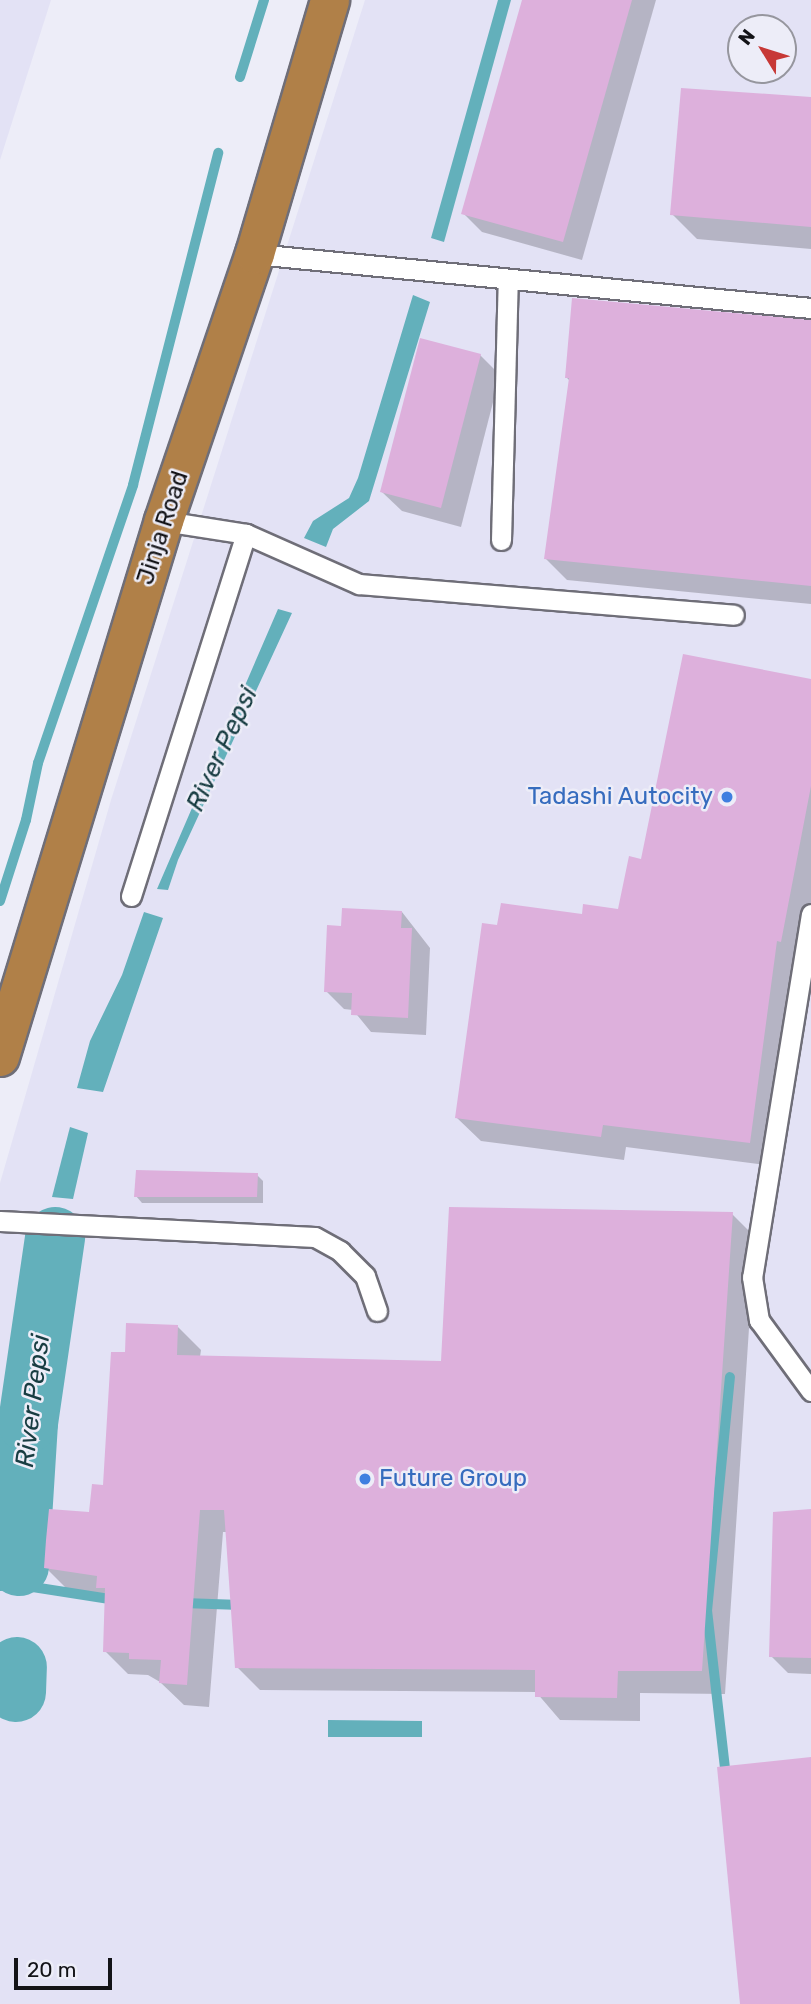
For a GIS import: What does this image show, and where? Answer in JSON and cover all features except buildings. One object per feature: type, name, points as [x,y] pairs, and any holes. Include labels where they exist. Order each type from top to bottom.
[{"type":"highway","name":"Jinja Road","points":[[0,1057],[164,521],[255,254],[330,0]]},
{"type":"lane","points":[[255,254],[811,308]]},
{"type":"lane","points":[[501,540],[508,279]]},
{"type":"lane","points":[[164,521],[246,534],[359,584],[734,615]]},
{"type":"lane","points":[[131,896],[246,534]]},
{"type":"lane","points":[[811,914],[752,1277],[760,1320],[811,1391]]},
{"type":"lane","points":[[0,1221],[315,1237],[340,1251],[365,1276],[377,1311]]},
{"type":"shaded area","points":[[0,0],[51,0],[0,160]]},
{"type":"shaded area","points":[[365,0],[811,0],[811,2004],[0,2004],[0,1183],[111,800]]},
{"type":"water","points":[[498,0],[511,0],[444,242],[431,238]]},
{"type":"water","points":[[413,295],[430,302],[369,501],[333,529],[326,547],[304,538],[313,521],[349,498],[358,478]]},
{"type":"water","points":[[278,609],[292,613],[178,860],[168,890],[157,889]]},
{"type":"water","points":[[144,912],[163,918],[103,1092],[77,1088],[90,1041],[122,975]]},
{"type":"water","points":[[70,1127],[88,1133],[73,1199],[52,1197]]},
{"type":"water","points":[[44,1237],[63,1241],[48,1401],[23,1399]]},
{"type":"water","points":[[21,1430],[37,1431],[27,1568],[10,1564]]},
{"type":"water","points":[[328,1720],[422,1721],[422,1737],[328,1737]]},
{"type":"waterway","points":[[240,77],[264,0]]},
{"type":"waterway","points":[[0,901],[26,820],[38,763],[133,485],[218,153]]},
{"type":"waterway","name":"River Pepsi","points":[[19,1566],[28,1423],[55,1237]]},
{"type":"waterway","points":[[726,1777],[707,1611],[730,1377]]},
{"type":"waterway","points":[[0,1586],[20,1585],[116,1600]]},
{"type":"waterway","points":[[183,1603],[241,1605]]},
{"type":"waterway","name":"River Pepsi","points":[[16,1692],[17,1667]]},
{"type":"place","name":"Tadashi Autocity","points":[[727,797]]},
{"type":"place","name":"Future Group","points":[[365,1479]]}]
